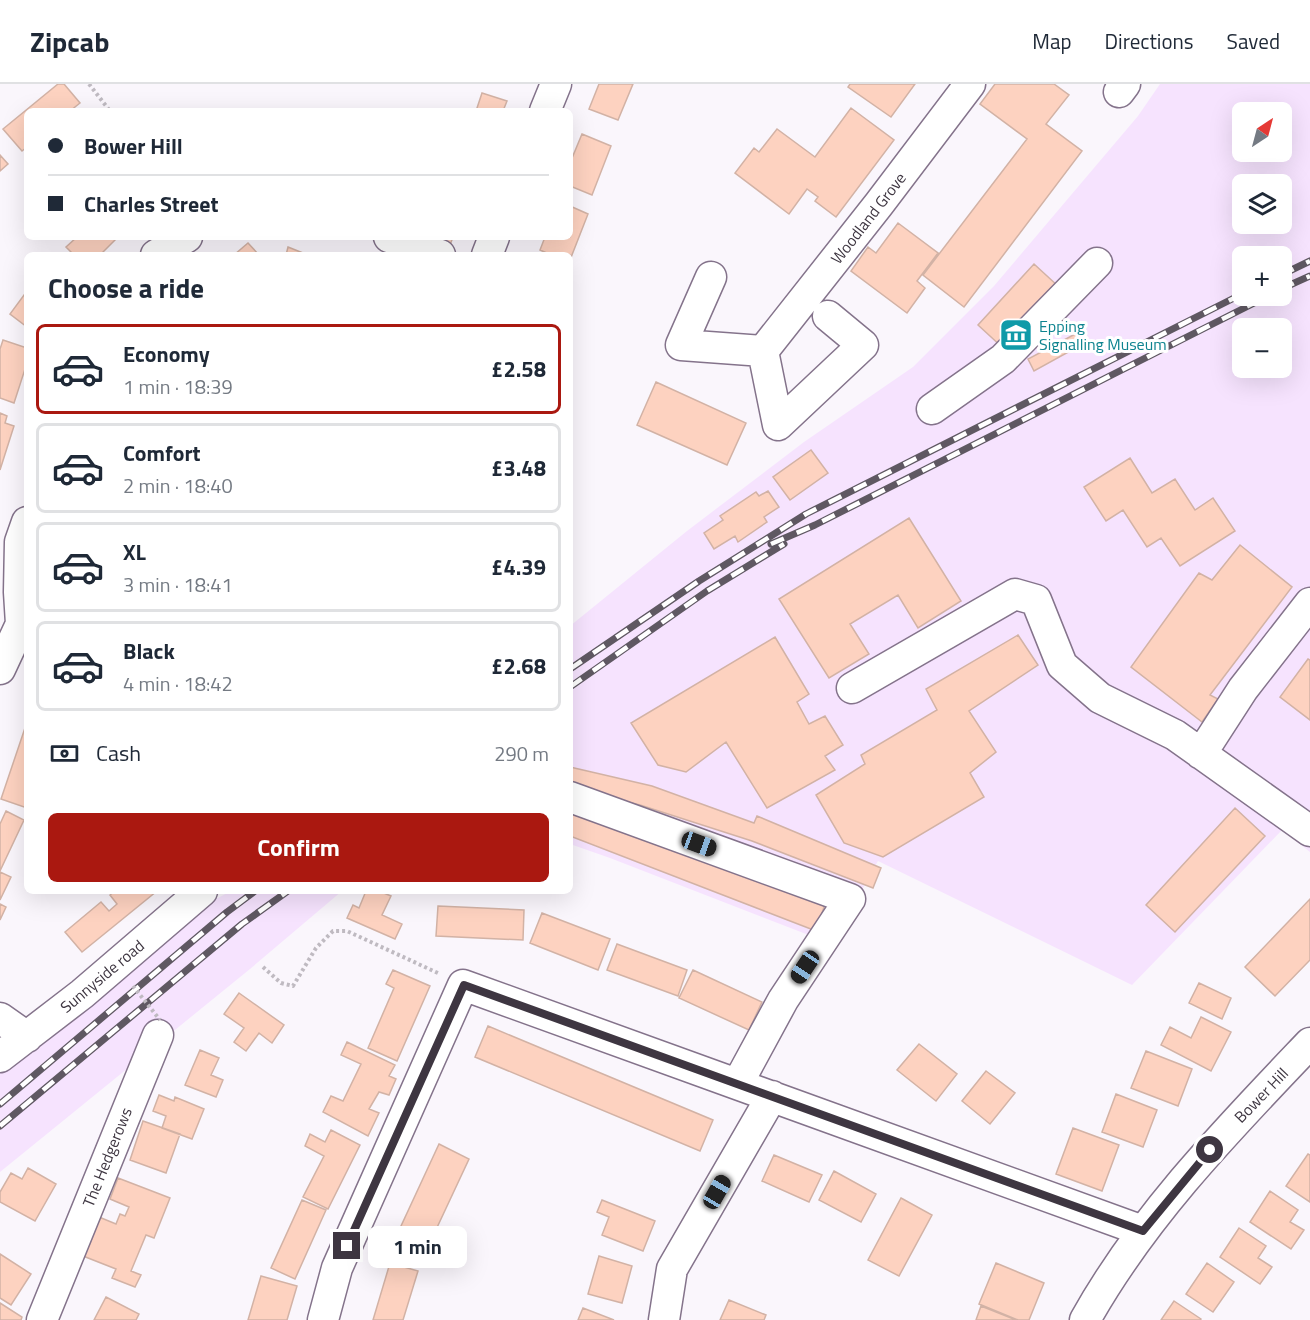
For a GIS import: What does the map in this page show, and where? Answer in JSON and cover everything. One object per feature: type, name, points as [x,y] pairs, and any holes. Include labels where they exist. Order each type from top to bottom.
[{"type":"street","points":[[546,108],[556,84]]},
{"type":"street","name":"Woodland Grove","points":[[763,351],[970,84]]},
{"type":"street","points":[[161,252],[182,240]]},
{"type":"street","points":[[398,240],[432,252]]},
{"type":"street","points":[[932,409],[1003,359],[1097,263]]},
{"type":"street","points":[[711,277],[681,345],[763,351],[778,425],[863,345],[828,316]]},
{"type":"street","points":[[0,669],[21,624],[10,569],[24,531]]},
{"type":"street","points":[[852,688],[1015,594],[1036,600],[1062,665],[1100,698],[1175,735],[1310,831]]},
{"type":"street","points":[[1201,754],[1243,689],[1310,603]]},
{"type":"street","points":[[573,798],[850,899],[783,1000],[738,1083]]},
{"type":"street","name":"Sunnyside road","points":[[0,1058],[82,994],[199,894]]},
{"type":"street","points":[[323,1320],[337,1268],[464,985],[1143,1231]]},
{"type":"street","points":[[0,1018],[27,1037]]},
{"type":"street","name":"The Hedgerows","points":[[42,1320],[159,1027]]},
{"type":"street","name":"Bower Hill","points":[[1085,1320],[1107,1280],[1143,1231],[1224,1134],[1310,1043]]},
{"type":"street","points":[[664,1320],[672,1269],[772,1096]]},
{"type":"path","points":[[89,84],[108,108]]},
{"type":"path","points":[[263,967],[281,982],[293,986],[316,948],[333,931],[347,932],[464,985]]},
{"type":"path","points":[[133,986],[159,1027]]},
{"type":"shaded area","points":[[1160,84],[1310,84],[1310,852],[1282,830],[1132,985],[878,861],[832,944],[573,845],[573,624],[687,531],[804,442],[913,367],[994,286],[1138,116]]},
{"type":"shaded area","points":[[225,894],[338,894],[250,969],[0,1172],[0,1065]]},
{"type":"building","points":[[58,84],[64,84],[80,103],[74,108],[29,108]]},
{"type":"building","points":[[599,84],[633,84],[618,120],[589,109]]},
{"type":"building","points":[[850,84],[915,84],[891,117],[848,87]]},
{"type":"building","points":[[995,84],[1054,84],[1069,95],[1046,124],[1082,151],[964,307],[923,275],[1027,139],[980,104]]},
{"type":"building","points":[[482,93],[507,101],[504,108],[477,108]]},
{"type":"building","points":[[851,108],[894,140],[836,217],[815,201],[818,197],[807,189],[789,214],[735,173],[754,148],[759,152],[777,129],[815,157]]},
{"type":"building","points":[[24,112],[24,149],[22,151],[3,129]]},
{"type":"building","points":[[582,134],[611,146],[592,195],[573,187],[573,156]]},
{"type":"building","points":[[0,155],[8,164],[0,171]]},
{"type":"building","points":[[573,207],[588,214],[573,252],[540,250],[544,240],[573,240]]},
{"type":"building","points":[[898,223],[938,253],[917,281],[925,288],[907,313],[851,271],[868,247],[876,253]]},
{"type":"building","points":[[74,240],[115,240],[103,252],[71,252],[66,247]]},
{"type":"building","points":[[436,240],[452,240],[450,245]]},
{"type":"building","points":[[248,243],[256,252],[238,252]]},
{"type":"building","points":[[288,247],[300,252],[287,252]]},
{"type":"building","points":[[1034,264],[1059,287],[1003,348],[978,325]]},
{"type":"building","points":[[24,295],[24,325],[10,314]]},
{"type":"building","points":[[1077,333],[1083,344],[1034,371],[1028,359]]},
{"type":"building","points":[[3,340],[24,347],[24,372],[14,403],[0,398],[0,349]]},
{"type":"building","points":[[656,382],[746,423],[727,465],[637,425]]},
{"type":"building","points":[[0,413],[7,416],[5,423],[14,426],[0,470]]},
{"type":"building","points":[[811,450],[828,473],[790,500],[773,477]]},
{"type":"building","points":[[1130,458],[1152,493],[1175,479],[1195,510],[1213,498],[1235,531],[1180,566],[1161,538],[1147,547],[1123,510],[1106,521],[1084,487]]},
{"type":"building","points":[[768,491],[779,507],[764,517],[767,522],[738,542],[735,536],[714,549],[704,533],[723,520],[720,516],[756,492],[759,496]]},
{"type":"building","points":[[909,518],[961,601],[918,628],[898,595],[850,624],[869,654],[829,678],[779,599]]},
{"type":"building","points":[[1240,545],[1292,587],[1210,695],[1218,699],[1202,722],[1131,667],[1199,573],[1212,580]]},
{"type":"building","points":[[1018,635],[1038,665],[969,711],[996,752],[970,773],[984,797],[883,857],[844,843],[816,795],[865,764],[861,755],[937,710],[926,689]]},
{"type":"building","points":[[775,637],[809,694],[797,702],[809,724],[825,716],[843,745],[825,756],[835,770],[767,808],[726,742],[686,772],[658,765],[631,723]]},
{"type":"building","points":[[1308,659],[1310,660],[1310,720],[1280,697]]},
{"type":"building","points":[[24,731],[24,807],[1,799]]},
{"type":"building","points":[[573,768],[652,786],[754,823],[757,816],[881,868],[873,888],[752,841],[640,805],[573,789]]},
{"type":"building","points":[[1235,808],[1265,836],[1175,932],[1146,905]]},
{"type":"building","points":[[6,811],[24,820],[0,871],[0,824]]},
{"type":"building","points":[[573,812],[825,904],[816,931],[573,837]]},
{"type":"building","points":[[0,872],[11,877],[0,900]]},
{"type":"building","points":[[153,894],[82,952],[65,932],[101,902],[109,911],[117,904],[110,895]]},
{"type":"building","points":[[365,894],[391,896],[382,915],[402,924],[395,939],[347,918],[353,905],[359,908]]},
{"type":"building","points":[[1310,899],[1310,960],[1275,996],[1245,967]]},
{"type":"building","points":[[0,904],[6,907],[0,920]]},
{"type":"building","points":[[438,906],[524,910],[523,940],[436,936]]},
{"type":"building","points":[[542,913],[610,939],[598,970],[530,943]]},
{"type":"building","points":[[617,944],[687,970],[678,996],[607,970]]},
{"type":"building","points":[[393,970],[430,986],[397,1061],[368,1048],[394,988],[386,984]]},
{"type":"building","points":[[693,970],[762,1002],[749,1030],[679,998]]},
{"type":"building","points":[[1199,983],[1231,998],[1222,1019],[1189,1003]]},
{"type":"building","points":[[239,993],[284,1025],[272,1043],[259,1033],[246,1051],[234,1042],[244,1028],[224,1014]]},
{"type":"building","points":[[1201,1017],[1231,1032],[1211,1071],[1161,1045],[1170,1027],[1191,1038]]},
{"type":"building","points":[[488,1026],[713,1120],[700,1151],[475,1057]]},
{"type":"building","points":[[347,1042],[395,1065],[389,1076],[396,1079],[389,1095],[379,1092],[369,1109],[379,1113],[368,1136],[323,1112],[331,1096],[343,1101],[361,1064],[341,1055]]},
{"type":"building","points":[[919,1044],[957,1074],[936,1101],[897,1070]]},
{"type":"building","points":[[200,1050],[219,1058],[211,1075],[223,1080],[216,1097],[185,1085]]},
{"type":"building","points":[[1146,1051],[1192,1069],[1178,1106],[1131,1088]]},
{"type":"building","points":[[986,1071],[1015,1093],[990,1124],[962,1101]]},
{"type":"building","points":[[1116,1094],[1157,1110],[1143,1147],[1102,1132]]},
{"type":"building","points":[[159,1095],[174,1101],[175,1097],[204,1109],[192,1139],[162,1128],[166,1116],[153,1111]]},
{"type":"building","points":[[143,1121],[180,1134],[166,1173],[130,1160]]},
{"type":"building","points":[[1073,1128],[1119,1145],[1102,1191],[1056,1174]]},
{"type":"building","points":[[331,1130],[360,1145],[328,1209],[303,1197],[324,1156],[305,1146],[310,1134],[325,1142]]},
{"type":"building","points":[[439,1144],[469,1159],[419,1266],[389,1252]]},
{"type":"building","points":[[1308,1154],[1310,1155],[1310,1202],[1286,1186]]},
{"type":"building","points":[[774,1155],[822,1175],[809,1202],[762,1181]]},
{"type":"building","points":[[28,1168],[56,1184],[35,1221],[0,1202],[0,1192],[11,1173],[22,1179]]},
{"type":"building","points":[[834,1171],[876,1194],[861,1222],[819,1200]]},
{"type":"building","points":[[118,1178],[170,1198],[154,1238],[146,1235],[131,1271],[141,1275],[135,1287],[112,1278],[116,1269],[83,1256],[99,1217],[116,1224],[120,1214],[125,1216],[129,1207],[110,1199]]},
{"type":"building","points":[[1270,1191],[1298,1210],[1290,1222],[1304,1230],[1291,1249],[1250,1222]]},
{"type":"building","points":[[901,1198],[932,1215],[899,1276],[868,1260]]},
{"type":"building","points":[[302,1200],[326,1210],[295,1279],[271,1268]]},
{"type":"building","points":[[602,1200],[655,1221],[643,1251],[602,1235],[609,1217],[597,1212]]},
{"type":"building","points":[[1239,1228],[1266,1246],[1258,1258],[1272,1267],[1260,1284],[1220,1257]]},
{"type":"building","points":[[0,1254],[31,1274],[11,1305],[0,1298]]},
{"type":"building","points":[[599,1256],[632,1266],[622,1303],[588,1294]]},
{"type":"building","points":[[390,1263],[418,1271],[403,1320],[373,1320]]},
{"type":"building","points":[[996,1263],[1044,1283],[1029,1320],[1018,1320],[979,1304]]},
{"type":"building","points":[[1207,1263],[1234,1282],[1213,1312],[1186,1294]]},
{"type":"building","points":[[261,1276],[297,1286],[287,1320],[248,1320]]},
{"type":"building","points":[[106,1297],[139,1314],[136,1320],[94,1320]]},
{"type":"building","points":[[729,1300],[766,1315],[764,1320],[720,1320]]},
{"type":"building","points":[[1174,1301],[1201,1319],[1161,1320]]},
{"type":"building","points":[[0,1303],[22,1317],[21,1320],[0,1320]]},
{"type":"building","points":[[981,1306],[1016,1320],[976,1320]]},
{"type":"building","points":[[583,1308],[614,1320],[578,1320]]},
{"type":"railway","points":[[1292,270],[1310,261]]},
{"type":"railway","points":[[1292,284],[1310,276]]},
{"type":"railway","points":[[573,667],[699,581],[806,514],[1232,299]]},
{"type":"railway","points":[[771,544],[815,525],[1248,306]]},
{"type":"railway","points":[[573,685],[707,591],[784,544]]},
{"type":"railway","points":[[0,1104],[251,894]]},
{"type":"railway","points":[[0,1126],[242,924],[284,894]]},
{"type":"place","name":"Epping Signalling Museum","points":[[1016,335]]},
{"type":"route","points":[[347,1246],[464,985],[1143,1231],[1210,1150]]}]
